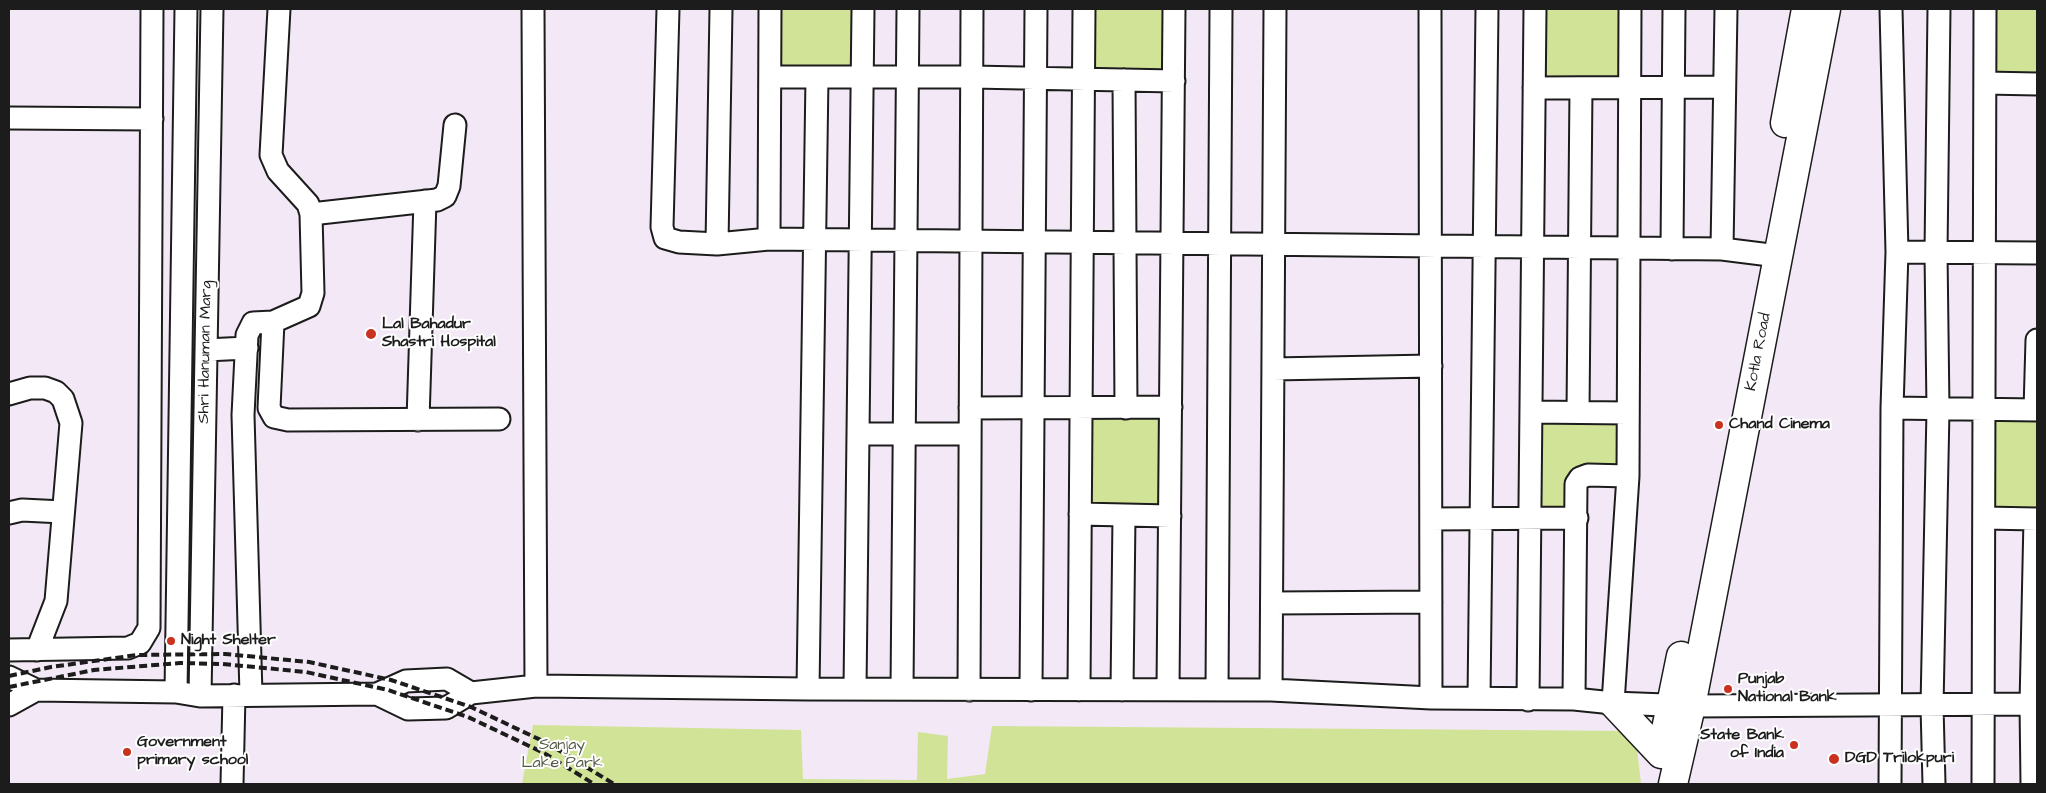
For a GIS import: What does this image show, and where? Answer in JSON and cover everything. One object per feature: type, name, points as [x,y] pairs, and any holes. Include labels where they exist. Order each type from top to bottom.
[{"type":"main road","name":"Kotla Road","points":[[1770,255],[1806,9]]},
{"type":"main road","name":"Kotla Road","points":[[1673,784],[1681,706],[1770,255],[1826,9]]},
{"type":"main road","points":[[1613,704],[1661,754]]},
{"type":"main road","name":"Kotla Road","points":[[1655,784],[1661,754],[1681,706]]},
{"type":"street","points":[[9,650],[128,648],[140,643],[149,628],[152,9]]},
{"type":"street","name":"Shri Hanuman Marg","points":[[176,692],[186,9]]},
{"type":"street","name":"Shri Hanuman Marg","points":[[200,696],[212,9]]},
{"type":"street","points":[[232,784],[242,694],[243,415],[247,335],[253,323],[273,322],[309,306],[313,301],[311,214],[308,204],[278,171],[271,155],[279,9]]},
{"type":"street","points":[[533,9],[536,686]]},
{"type":"street","points":[[668,9],[662,227],[665,238],[679,242],[717,244],[769,239],[816,239],[1485,246],[1722,249],[1770,255]]},
{"type":"street","points":[[717,244],[721,9]]},
{"type":"street","points":[[769,239],[770,9]]},
{"type":"street","points":[[855,689],[863,9]]},
{"type":"street","points":[[902,689],[908,9]]},
{"type":"street","points":[[969,690],[972,9]]},
{"type":"street","points":[[1031,690],[1036,9]]},
{"type":"street","points":[[1079,690],[1084,9]]},
{"type":"street","points":[[1168,690],[1174,9]]},
{"type":"street","points":[[1217,690],[1221,9]]},
{"type":"street","points":[[1272,690],[1274,9]]},
{"type":"street","points":[[1430,9],[1431,698]]},
{"type":"street","points":[[1480,698],[1487,9]]},
{"type":"street","points":[[1528,700],[1535,9]]},
{"type":"street","points":[[1613,704],[1628,476],[1630,9]]},
{"type":"street","points":[[1672,249],[1674,9]]},
{"type":"street","points":[[1722,249],[1726,9]]},
{"type":"street","points":[[1890,784],[1892,408],[1897,252],[1891,9]]},
{"type":"street","points":[[1934,784],[1932,706],[1938,410],[1936,252],[1939,9]]},
{"type":"street","points":[[1983,784],[1985,9]]},
{"type":"street","points":[[770,77],[972,76],[1174,81]]},
{"type":"street","points":[[808,689],[817,77]]},
{"type":"street","points":[[1124,80],[1126,408]]},
{"type":"street","points":[[1986,83],[2037,84]]},
{"type":"street","points":[[1534,88],[1724,87]]},
{"type":"street","points":[[1578,412],[1581,88]]},
{"type":"street","points":[[9,118],[152,118]]},
{"type":"street","points":[[311,214],[437,200],[444,196],[449,186],[455,125]]},
{"type":"street","points":[[418,420],[425,201]]},
{"type":"street","points":[[1897,252],[2037,253]]},
{"type":"street","points":[[273,322],[269,408],[274,416],[288,420],[499,419]]},
{"type":"street","points":[[1892,408],[2036,410],[2037,340]]},
{"type":"street","points":[[206,350],[247,348]]},
{"type":"street","points":[[1273,369],[1430,366]]},
{"type":"street","points":[[9,394],[30,388],[45,388],[56,392],[63,399],[71,423],[56,601],[36,650]]},
{"type":"street","points":[[970,408],[1171,407]]},
{"type":"street","points":[[1531,412],[1628,413]]},
{"type":"street","points":[[858,434],[970,434]]},
{"type":"street","points":[[1574,699],[1576,484],[1580,478],[1588,475],[1628,476]]},
{"type":"street","points":[[9,513],[22,510],[63,512]]},
{"type":"street","points":[[1080,514],[1170,516]]},
{"type":"street","points":[[1122,690],[1124,515]]},
{"type":"street","points":[[1431,519],[1577,518]]},
{"type":"street","points":[[1984,518],[2036,519],[2032,784]]},
{"type":"street","points":[[1272,603],[1431,602]]},
{"type":"street","points":[[9,677],[36,690],[176,692],[200,696],[242,694],[377,694],[406,681],[448,679],[471,693]]},
{"type":"street","points":[[377,694],[408,709],[446,708],[471,693],[536,686],[969,690],[1272,690],[1431,698],[1574,699],[1613,704],[1681,706],[2034,704]]},
{"type":"street","points":[[9,705],[36,690]]},
{"type":"green space","points":[[773,9],[859,9],[858,73],[773,72]]},
{"type":"green space","points":[[1087,9],[1168,9],[1167,74],[1087,74]]},
{"type":"green space","points":[[1540,9],[1626,9],[1625,78],[1539,77]]},
{"type":"green space","points":[[1994,9],[2037,9],[2037,79],[1994,78]]},
{"type":"green space","points":[[1083,414],[1169,414],[1167,511],[1082,510]]},
{"type":"green space","points":[[1536,416],[1618,417],[1617,472],[1574,472],[1573,513],[1535,513]]},
{"type":"green space","points":[[1992,418],[2037,418],[2037,515],[1992,514]]},
{"type":"green space","name":"Sanjay Lake Park","points":[[533,725],[801,730],[803,779],[917,780],[918,732],[948,736],[947,779],[985,774],[992,726],[1635,731],[1641,784],[522,784]]},
{"type":"railway","points":[[9,676],[51,667],[137,655],[225,654],[309,662],[391,680],[471,707],[547,743],[614,784]]},
{"type":"railway","points":[[9,687],[94,670],[180,663],[223,664],[306,672],[388,690],[468,717],[544,753],[594,784]]},
{"type":"place","name":"Lal Bahadur Shastri Hospital","points":[[371,334]]},
{"type":"place","name":"Chand Cinema","points":[[1719,425]]},
{"type":"place","name":"Night Shelter","points":[[171,641]]},
{"type":"place","name":"Punjab National Bank","points":[[1728,689]]},
{"type":"place","name":"State Bank of India","points":[[1794,745]]},
{"type":"place","name":"Government primary school","points":[[127,752]]},
{"type":"place","name":"DGD Trilokpuri","points":[[1834,759]]}]
